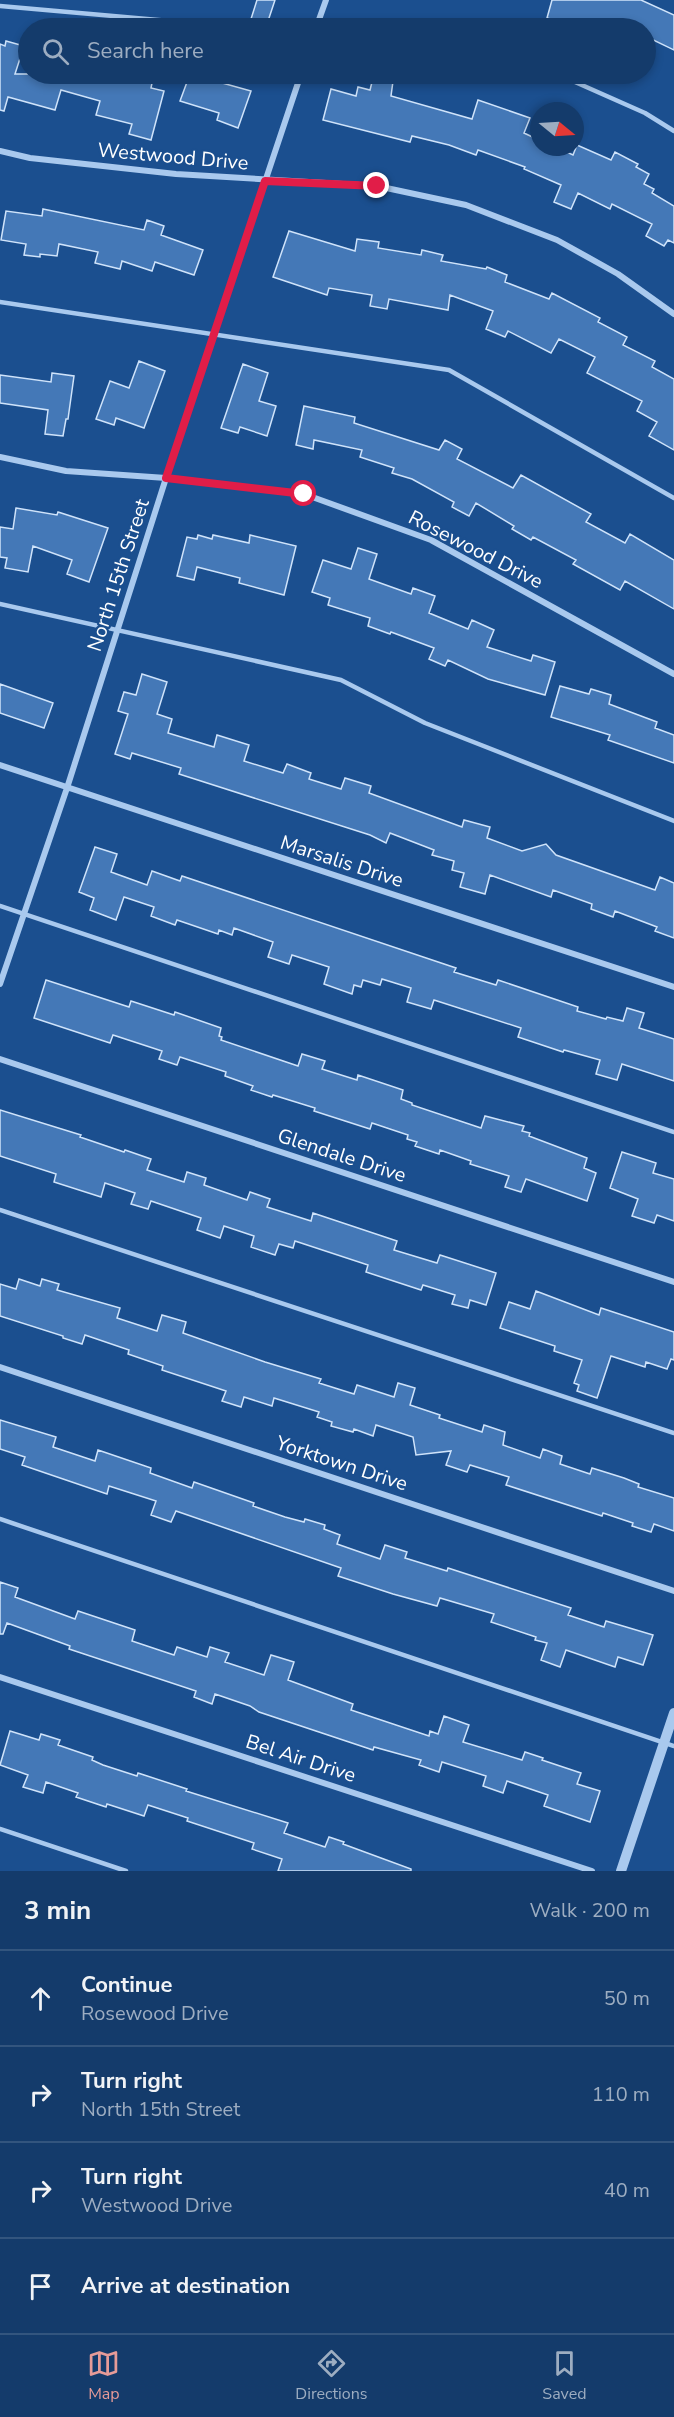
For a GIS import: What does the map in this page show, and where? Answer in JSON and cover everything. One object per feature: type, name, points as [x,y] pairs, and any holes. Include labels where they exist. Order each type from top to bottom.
[{"type":"street","points":[[320,18],[326,0]]},
{"type":"street","name":"North 15th Street","points":[[0,984],[67,788],[166,478],[298,84]]},
{"type":"street","name":"Westwood Drive","points":[[0,151],[41,159],[176,174],[377,186],[466,205],[557,240],[618,274],[674,314]]},
{"type":"street","name":"Rosewood Drive","points":[[0,458],[66,471],[166,478],[304,494],[431,540],[674,674]]},
{"type":"street","name":"Marsalis Drive","points":[[0,765],[674,987]]},
{"type":"street","name":"Glendale Drive","points":[[0,1059],[674,1282]]},
{"type":"street","name":"Yorktown Drive","points":[[0,1367],[674,1591]]},
{"type":"street","name":"Bel Air Drive","points":[[0,1677],[592,1871]]},
{"type":"street","points":[[621,1871],[669,1745],[674,1713]]},
{"type":"lane","points":[[0,6],[136,18]]},
{"type":"lane","points":[[580,84],[645,113],[674,131]]},
{"type":"lane","points":[[0,302],[449,370],[674,498]]},
{"type":"lane","points":[[0,604],[341,680],[425,723],[674,821]]},
{"type":"lane","points":[[0,906],[674,1132]]},
{"type":"lane","points":[[0,1210],[674,1433]]},
{"type":"lane","points":[[0,1519],[669,1745]]},
{"type":"lane","points":[[0,1829],[126,1871]]},
{"type":"building","points":[[257,0],[275,0],[269,18],[251,18]]},
{"type":"building","points":[[552,0],[641,0],[674,15],[674,50],[656,41],[656,18],[547,18]]},
{"type":"building","points":[[6,41],[18,44],[18,65],[15,74],[18,74],[18,84],[152,84],[151,88],[164,91],[151,140],[129,134],[132,124],[96,115],[100,101],[61,90],[55,110],[8,97],[4,111],[0,110],[0,44],[5,46]]},
{"type":"building","points":[[186,84],[226,84],[251,91],[238,128],[217,120],[219,113],[180,101]]},
{"type":"building","points":[[372,84],[393,84],[391,96],[472,119],[478,100],[530,118],[524,133],[530,136],[530,156],[584,156],[584,148],[611,160],[615,152],[638,164],[636,167],[649,174],[644,184],[654,189],[652,193],[674,206],[674,243],[668,240],[664,246],[646,236],[652,224],[612,204],[610,209],[578,193],[571,209],[554,202],[561,185],[524,169],[525,167],[478,150],[476,155],[449,145],[412,136],[410,142],[323,120],[331,89],[356,96],[358,87],[370,90]]},
{"type":"building","points":[[43,209],[144,230],[147,220],[164,226],[161,235],[203,250],[194,275],[155,262],[152,271],[122,261],[120,269],[95,263],[98,252],[59,244],[57,256],[24,255],[26,244],[1,240],[6,211],[42,216]]},
{"type":"building","points":[[289,231],[355,251],[357,239],[379,242],[378,248],[421,255],[422,250],[443,255],[441,261],[486,269],[487,267],[507,275],[505,282],[549,299],[552,293],[600,318],[598,322],[627,337],[623,345],[655,361],[652,367],[674,379],[674,450],[649,436],[657,422],[637,411],[642,401],[587,373],[595,357],[559,339],[551,353],[508,331],[505,337],[486,329],[493,311],[450,295],[448,310],[389,299],[387,309],[370,306],[372,295],[329,288],[327,295],[273,277]]},
{"type":"building","points":[[139,361],[165,371],[144,428],[116,418],[114,425],[96,419],[110,381],[129,388]]},
{"type":"building","points":[[243,364],[268,373],[259,401],[276,406],[267,436],[240,427],[238,433],[221,428]]},
{"type":"building","points":[[52,373],[74,376],[68,419],[66,419],[63,436],[45,434],[48,410],[0,403],[0,375],[51,382]]},
{"type":"building","points":[[304,406],[355,417],[354,423],[439,450],[445,440],[462,449],[457,459],[513,488],[521,475],[591,514],[586,522],[625,543],[630,534],[674,560],[674,609],[625,581],[620,590],[573,564],[576,560],[533,537],[531,540],[512,529],[514,526],[476,503],[469,516],[452,507],[454,502],[412,479],[392,473],[394,468],[360,457],[362,450],[314,440],[313,449],[296,445]]},
{"type":"building","points":[[16,508],[57,515],[58,512],[108,528],[89,582],[67,574],[72,560],[33,546],[28,572],[5,568],[7,558],[0,557],[0,527],[13,529]]},
{"type":"building","points":[[198,535],[212,539],[213,535],[249,543],[250,535],[296,546],[284,595],[239,583],[240,578],[197,567],[194,580],[177,576],[187,537],[197,539]]},
{"type":"building","points":[[358,548],[377,554],[369,579],[411,594],[413,588],[435,596],[429,613],[468,629],[472,620],[494,630],[487,647],[531,661],[533,655],[555,662],[545,695],[488,679],[448,660],[445,666],[429,659],[434,648],[368,626],[370,618],[328,605],[330,598],[312,592],[323,560],[351,569]]},
{"type":"building","points":[[142,674],[167,682],[157,714],[172,719],[168,733],[214,747],[217,735],[249,745],[244,761],[283,773],[287,764],[311,773],[309,779],[341,789],[345,778],[371,786],[369,793],[462,827],[464,820],[490,827],[487,838],[522,851],[546,844],[556,855],[655,890],[660,877],[674,883],[674,938],[655,931],[657,927],[615,911],[613,917],[591,909],[592,904],[553,890],[551,897],[490,875],[485,894],[460,887],[464,873],[452,870],[454,861],[432,855],[434,850],[390,833],[386,843],[370,835],[179,774],[181,768],[132,753],[130,759],[115,754],[128,714],[118,711],[124,692],[136,695]]},
{"type":"building","points":[[0,684],[53,703],[44,728],[0,713]]},
{"type":"building","points":[[560,686],[589,694],[591,689],[611,695],[609,704],[657,722],[655,728],[674,735],[674,763],[608,740],[610,735],[551,717]]},
{"type":"building","points":[[95,847],[117,854],[111,872],[147,885],[152,871],[180,881],[182,876],[456,968],[454,972],[496,985],[498,980],[578,1007],[577,1011],[623,1021],[627,1008],[644,1013],[639,1028],[674,1039],[674,1081],[622,1064],[617,1080],[596,1074],[600,1060],[564,1050],[563,1052],[518,1037],[521,1028],[434,1000],[431,1009],[407,1002],[411,988],[382,979],[380,985],[363,980],[361,987],[354,985],[352,994],[324,984],[329,967],[292,955],[289,964],[268,957],[273,942],[234,928],[232,935],[219,930],[218,934],[177,920],[175,925],[151,916],[154,907],[124,897],[116,920],[90,910],[94,898],[79,892]]},
{"type":"building","points":[[46,980],[129,1007],[131,1001],[174,1015],[175,1012],[221,1028],[219,1036],[222,1037],[221,1040],[298,1066],[302,1054],[325,1061],[322,1069],[357,1080],[358,1075],[403,1090],[401,1099],[412,1105],[481,1128],[485,1116],[524,1126],[522,1131],[530,1133],[529,1136],[587,1158],[584,1168],[596,1173],[587,1201],[526,1179],[521,1192],[505,1187],[509,1176],[470,1164],[471,1161],[440,1150],[439,1154],[415,1146],[417,1142],[407,1139],[408,1135],[372,1123],[370,1129],[314,1111],[315,1108],[251,1090],[253,1086],[225,1076],[226,1072],[180,1057],[177,1065],[159,1059],[162,1051],[113,1035],[110,1043],[34,1018]]},
{"type":"building","points":[[0,1110],[151,1159],[147,1170],[184,1182],[187,1172],[206,1178],[204,1185],[247,1200],[250,1192],[270,1199],[267,1207],[311,1221],[313,1213],[397,1241],[394,1250],[437,1263],[440,1255],[496,1273],[486,1305],[470,1300],[468,1308],[452,1304],[455,1295],[423,1285],[421,1290],[366,1272],[368,1265],[295,1241],[293,1248],[279,1244],[275,1255],[251,1247],[254,1236],[224,1226],[220,1238],[197,1230],[201,1218],[151,1201],[148,1209],[131,1204],[135,1193],[105,1183],[101,1197],[54,1182],[56,1174],[0,1156]]},
{"type":"building","points":[[622,1152],[656,1163],[653,1173],[674,1179],[674,1221],[657,1215],[654,1223],[632,1216],[638,1199],[610,1188]]},
{"type":"building","points":[[19,1279],[40,1286],[42,1279],[59,1284],[57,1290],[120,1308],[117,1318],[157,1331],[162,1315],[186,1322],[183,1333],[321,1379],[319,1383],[354,1394],[357,1385],[394,1397],[398,1383],[415,1388],[410,1405],[440,1415],[439,1418],[482,1432],[484,1425],[505,1432],[503,1445],[540,1458],[543,1449],[562,1456],[560,1464],[590,1474],[592,1468],[639,1484],[638,1487],[674,1498],[674,1531],[654,1524],[651,1532],[603,1513],[602,1516],[506,1485],[509,1477],[470,1465],[467,1472],[446,1465],[451,1451],[416,1455],[413,1437],[376,1425],[373,1436],[354,1429],[353,1432],[331,1426],[332,1422],[317,1417],[319,1412],[274,1398],[272,1406],[244,1397],[241,1407],[222,1401],[226,1391],[162,1370],[163,1366],[128,1354],[129,1350],[85,1335],[82,1344],[0,1316],[0,1284],[16,1289]]},
{"type":"building","points":[[536,1291],[599,1315],[601,1308],[674,1332],[674,1360],[671,1359],[667,1369],[646,1362],[645,1367],[611,1356],[597,1398],[577,1391],[579,1385],[574,1383],[582,1360],[554,1351],[555,1346],[500,1328],[509,1302],[530,1309]]},
{"type":"building","points":[[0,1420],[56,1437],[53,1447],[95,1461],[98,1450],[151,1468],[150,1473],[192,1488],[194,1482],[254,1503],[253,1506],[285,1517],[304,1522],[305,1519],[325,1525],[324,1529],[340,1535],[337,1544],[380,1559],[385,1545],[407,1552],[405,1558],[447,1571],[448,1568],[571,1608],[568,1615],[604,1627],[606,1621],[653,1635],[643,1665],[618,1657],[615,1667],[566,1650],[560,1667],[541,1660],[547,1643],[491,1622],[494,1614],[440,1598],[437,1606],[393,1594],[338,1576],[341,1568],[176,1511],[171,1522],[151,1515],[156,1501],[109,1486],[107,1494],[22,1465],[25,1457],[0,1449]]},
{"type":"building","points":[[0,1582],[18,1588],[15,1597],[75,1619],[78,1611],[135,1630],[132,1641],[174,1655],[177,1647],[207,1657],[210,1647],[229,1653],[225,1662],[264,1675],[271,1655],[294,1662],[288,1680],[353,1704],[351,1710],[429,1736],[430,1731],[438,1734],[444,1716],[469,1725],[463,1742],[522,1760],[525,1752],[581,1773],[577,1784],[600,1791],[590,1822],[544,1806],[548,1795],[507,1781],[503,1793],[483,1786],[486,1776],[442,1762],[439,1772],[419,1765],[421,1760],[374,1747],[373,1750],[259,1712],[250,1706],[215,1694],[212,1704],[194,1697],[196,1691],[69,1649],[70,1646],[7,1623],[3,1634],[0,1634]]},
{"type":"building","points":[[10,1731],[39,1740],[41,1734],[60,1740],[58,1745],[93,1757],[92,1760],[103,1765],[137,1776],[138,1773],[187,1789],[186,1791],[288,1823],[284,1833],[325,1847],[329,1837],[411,1869],[411,1871],[278,1871],[282,1859],[252,1849],[254,1843],[187,1821],[188,1818],[148,1805],[144,1816],[107,1804],[106,1807],[76,1797],[78,1793],[46,1782],[43,1793],[23,1787],[28,1775],[0,1765]]},
{"type":"route","points":[[304,494],[166,478],[265,181],[377,186]]}]
